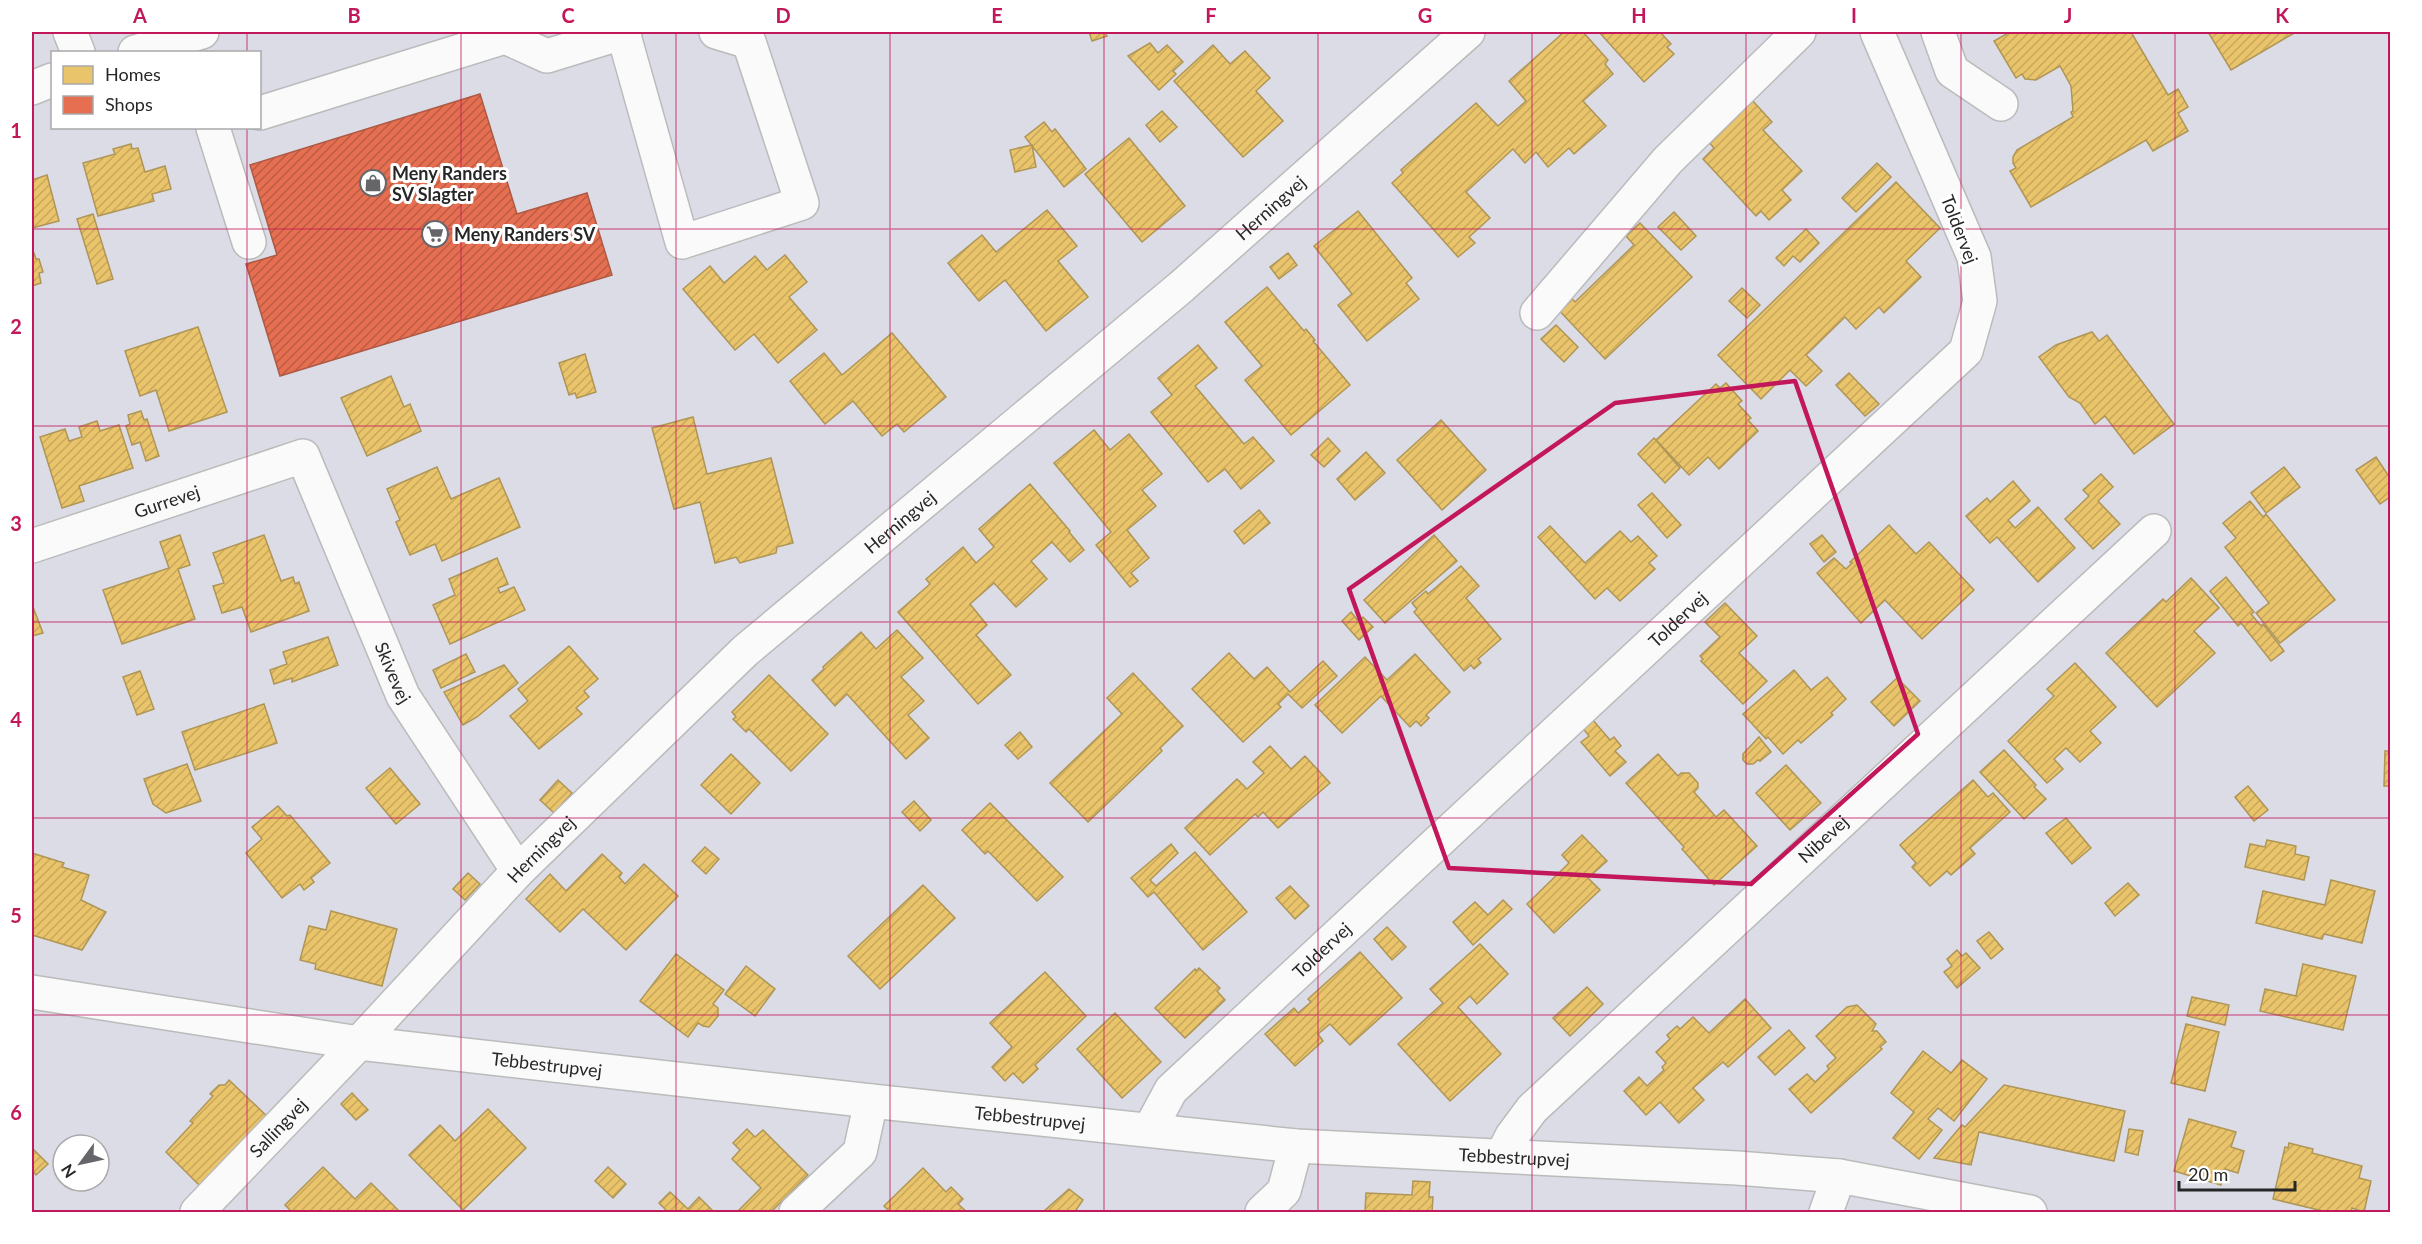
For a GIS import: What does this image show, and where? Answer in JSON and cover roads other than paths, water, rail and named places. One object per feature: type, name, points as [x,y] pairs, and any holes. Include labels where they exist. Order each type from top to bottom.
[{"type":"street","points":[[70,32],[78,51]]},
{"type":"street","points":[[261,113],[504,34],[547,56],[624,32],[682,242],[802,203],[748,42],[716,32]]},
{"type":"street","name":"Herningvej","points":[[359,1043],[518,871],[745,651],[1181,287],[1468,32]]},
{"type":"street","points":[[1537,313],[1668,160],[1798,32]]},
{"type":"street","name":"Toldervej","points":[[1150,1129],[1171,1090],[1966,351],[1980,301],[1974,256],[1877,32]]},
{"type":"street","points":[[1938,32],[1952,71],[2001,104]]},
{"type":"street","points":[[140,51],[193,40]]},
{"type":"street","points":[[32,88],[51,80]]},
{"type":"street","points":[[214,129],[249,242]]},
{"type":"street","name":"Skivevej","points":[[303,456],[403,696],[518,871]]},
{"type":"street","name":"Gurrevej","points":[[32,546],[303,456]]},
{"type":"street","name":"Nibevej","points":[[1502,1156],[1512,1136],[1532,1109],[2154,531]]},
{"type":"street","name":"Tebbestrupvej","points":[[32,992],[359,1043],[871,1101],[1296,1146],[1737,1168],[1839,1176],[2030,1212]]},
{"type":"street","name":"Sallingvej","points":[[197,1212],[359,1043]]},
{"type":"street","points":[[796,1212],[860,1152],[871,1101]]},
{"type":"street","points":[[1262,1212],[1284,1191],[1296,1146]]},
{"type":"street","points":[[1826,1212],[1839,1176]]},
{"type":"place","name":"Meny Randers SV Slagter","points":[[373,183]]},
{"type":"place","name":"Meny Randers SV","points":[[435,234]]}]
